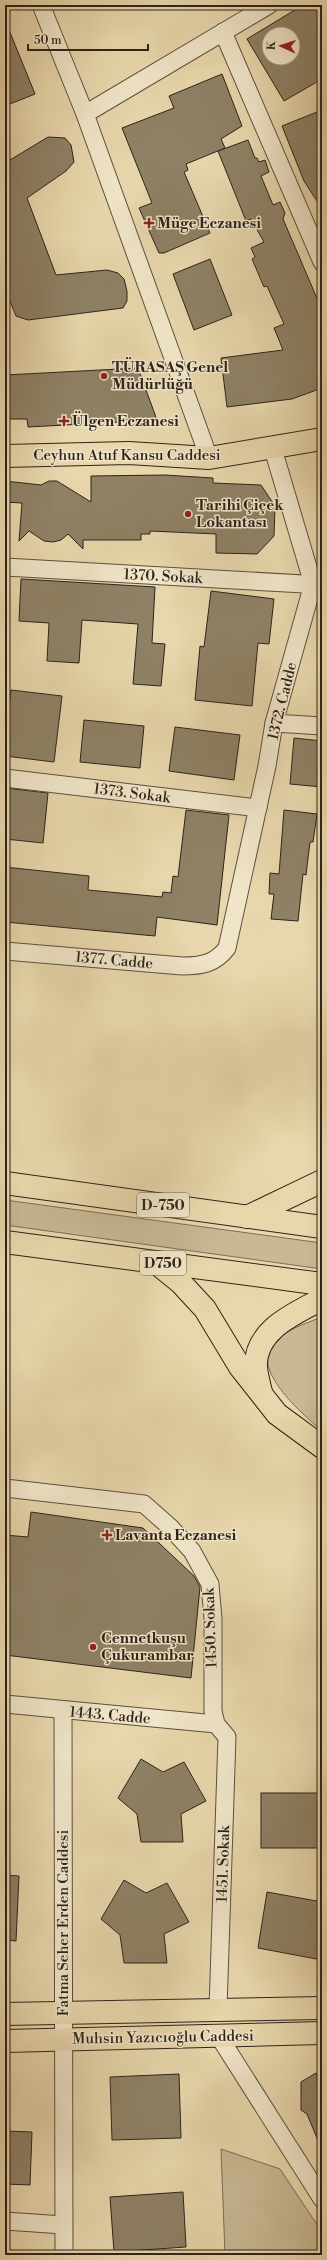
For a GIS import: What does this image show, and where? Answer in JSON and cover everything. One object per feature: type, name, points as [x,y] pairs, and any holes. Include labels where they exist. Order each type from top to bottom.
[{"type":"main road","name":"Ceyhun Atuf Kansu Caddesi","points":[[273,449],[322,428]]},
{"type":"main road","name":"Ceyhun Atuf Kansu Caddesi","points":[[5,456],[129,453],[209,458],[273,449],[322,439]]},
{"type":"main road","points":[[247,1217],[322,1181]]},
{"type":"main road","name":"D-750","points":[[5,1183],[322,1227]]},
{"type":"main road","name":"D750","points":[[5,1242],[322,1284]]},
{"type":"main road","points":[[155,1262],[181,1283],[205,1309],[240,1367],[262,1396],[295,1429],[322,1447]]},
{"type":"main road","points":[[262,1396],[256,1368],[261,1344],[268,1334],[279,1324],[322,1299]]},
{"type":"main road","name":"Muhsin Yazıcıoğlu Caddesi","points":[[5,2014],[322,2008]]},
{"type":"main road","name":"Muhsin Yazıcıoğlu Caddesi","points":[[5,2041],[322,2033]]},
{"type":"street","points":[[41,5],[85,114],[209,458]]},
{"type":"street","points":[[85,114],[269,5]]},
{"type":"street","points":[[223,32],[322,262]]},
{"type":"street","points":[[273,449],[318,584]]},
{"type":"street","name":"1370. Sokak","points":[[5,567],[318,584]]},
{"type":"street","name":"1372. Cadde","points":[[221,955],[227,948],[232,930],[258,808],[274,723],[318,584]]},
{"type":"street","points":[[274,723],[322,726]]},
{"type":"street","name":"1373. Sokak","points":[[5,778],[258,808]]},
{"type":"street","name":"1377. Cadde","points":[[5,951],[182,966],[210,963],[221,955]]},
{"type":"street","name":"1450. Sokak","points":[[5,1488],[144,1504],[170,1527],[192,1552],[210,1584],[213,1619],[213,1711],[216,1724]]},
{"type":"street","name":"1443. Cadde","points":[[5,1704],[64,1711],[216,1724]]},
{"type":"street","name":"Fatma Seher Erden Caddesi","points":[[64,1711],[62,2039],[64,2255]]},
{"type":"street","name":"1451. Sokak","points":[[216,1724],[227,1737],[218,2009]]},
{"type":"street","points":[[218,2035],[322,2199]]},
{"type":"street","points":[[5,2221],[64,2225]]},
{"type":"shaded area","points":[[5,1200],[322,1243],[322,1269],[5,1225]]},
{"type":"shaded area","points":[[322,1317],[322,1431],[293,1404],[274,1380],[269,1368],[267,1356],[271,1345],[275,1340],[295,1328]]},
{"type":"shaded area","points":[[221,2149],[280,2169],[322,2232],[322,2255],[225,2255]]},
{"type":"building","points":[[303,5],[322,5],[322,79],[284,101],[263,66],[301,66],[301,26],[268,26]]},
{"type":"building","points":[[5,20],[35,94],[5,106]]},
{"type":"building","points":[[261,30],[261,62],[247,39]]},
{"type":"building","points":[[222,74],[242,126],[221,139],[225,148],[186,164],[188,170],[184,172],[210,233],[164,253],[159,253],[139,208],[152,203],[122,128],[174,108],[169,96]]},
{"type":"building","points":[[322,110],[322,209],[304,181],[282,126]]},
{"type":"building","points":[[48,137],[65,138],[71,145],[74,162],[66,171],[27,198],[56,275],[107,270],[118,273],[124,279],[127,291],[127,301],[123,308],[28,320],[16,316],[5,289],[5,163]]},
{"type":"building","points":[[248,140],[255,158],[257,158],[259,162],[265,160],[269,172],[261,176],[273,205],[280,202],[285,213],[283,219],[322,310],[322,388],[292,399],[227,407],[221,358],[283,350],[274,328],[284,324],[267,286],[264,287],[252,259],[255,257],[251,248],[264,242],[251,219],[246,221],[218,151]]},
{"type":"building","points":[[210,259],[232,315],[194,330],[173,274]]},
{"type":"building","points":[[138,368],[157,420],[28,427],[27,419],[5,419],[5,375]]},
{"type":"building","points":[[165,475],[213,478],[213,483],[261,485],[275,506],[274,536],[257,554],[216,553],[216,534],[150,531],[150,534],[141,534],[141,540],[83,540],[83,549],[68,534],[61,540],[53,542],[44,541],[29,531],[19,541],[22,503],[5,502],[5,481],[41,485],[49,481],[57,481],[91,502],[91,476]]},
{"type":"building","points":[[21,579],[155,587],[152,643],[165,644],[161,686],[133,684],[138,624],[82,620],[79,663],[47,661],[49,623],[19,621]]},
{"type":"building","points":[[211,591],[274,599],[269,644],[258,643],[252,706],[195,700],[200,646],[204,647]]},
{"type":"building","points":[[11,690],[62,696],[54,762],[5,756],[5,737]]},
{"type":"building","points":[[84,720],[144,726],[140,768],[80,762]]},
{"type":"building","points":[[175,727],[240,735],[234,780],[169,771]]},
{"type":"building","points":[[294,738],[322,741],[322,787],[290,784]]},
{"type":"building","points":[[5,788],[48,793],[43,843],[5,839]]},
{"type":"building","points":[[186,810],[229,815],[217,925],[157,917],[155,936],[5,922],[5,867],[89,876],[88,890],[162,897],[163,892],[171,893],[173,876],[178,877]]},
{"type":"building","points":[[284,810],[317,814],[313,842],[310,842],[306,875],[303,874],[298,921],[271,919],[274,894],[269,894],[270,873],[279,874]]},
{"type":"building","points":[[31,1512],[143,1528],[194,1576],[200,1587],[191,1678],[5,1655],[5,1535],[28,1537]]},
{"type":"building","points":[[141,1759],[163,1772],[184,1762],[206,1801],[181,1814],[183,1842],[141,1842],[137,1814],[118,1798]]},
{"type":"building","points":[[261,1793],[322,1793],[322,1848],[261,1848]]},
{"type":"building","points":[[5,1875],[19,1876],[16,1941],[5,1940]]},
{"type":"building","points":[[124,1880],[146,1893],[167,1883],[189,1922],[164,1934],[167,1963],[124,1963],[120,1935],[101,1919]]},
{"type":"building","points":[[267,1892],[322,1902],[322,1960],[258,1948]]},
{"type":"building","points":[[316,2073],[317,2077],[322,2077],[322,2150],[307,2114],[301,2110],[301,2082]]},
{"type":"building","points":[[179,2074],[181,2138],[112,2140],[110,2077]]},
{"type":"building","points":[[5,2131],[32,2132],[30,2185],[5,2184]]},
{"type":"building","points":[[183,2192],[186,2247],[114,2252],[110,2197]]},
{"type":"place","name":"Müge Eczanesi","points":[[149,223]]},
{"type":"place","name":"TÜRASAŞ Genel Müdürlüğü","points":[[104,376]]},
{"type":"place","name":"Ülgen Eczanesi","points":[[64,421]]},
{"type":"place","name":"Tarihi Çiçek Lokantası","points":[[188,514]]},
{"type":"place","name":"Lavanta Eczanesi","points":[[107,1535]]},
{"type":"place","name":"Cennetkuşu Çukurambar","points":[[93,1647]]}]
